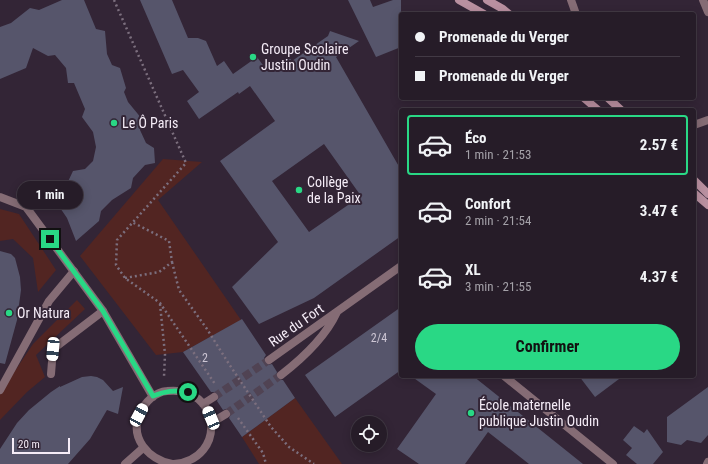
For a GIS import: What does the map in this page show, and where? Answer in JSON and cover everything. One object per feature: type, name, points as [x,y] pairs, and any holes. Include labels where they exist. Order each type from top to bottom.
[{"type":"main road","points":[[459,0],[480,12]]},
{"type":"main road","points":[[487,0],[507,12]]},
{"type":"main road","points":[[586,100],[596,108]]},
{"type":"main road","points":[[696,182],[708,194]]},
{"type":"main road","points":[[696,196],[708,205]]},
{"type":"street","points":[[571,0],[575,12]]},
{"type":"street","points":[[703,0],[708,12]]},
{"type":"street","points":[[696,124],[708,120]]},
{"type":"street","points":[[0,197],[26,207],[103,311],[153,396]]},
{"type":"street","name":"Rue du Fort","points":[[269,360],[399,267]]},
{"type":"street","points":[[0,390],[49,301],[74,271]]},
{"type":"street","points":[[51,374],[53,349],[103,311]]},
{"type":"street","name":"Rue du Fort","points":[[281,375],[299,361],[316,344],[332,323],[337,311]]},
{"type":"street","points":[[506,378],[613,464]]},
{"type":"street","points":[[176,390],[188,392],[198,398],[203,404],[211,418],[212,430],[209,441],[197,461],[173,464],[161,462],[151,456],[143,448],[138,437],[137,426],[139,415],[144,405],[153,396],[164,391],[176,390]]},
{"type":"street","points":[[203,404],[214,397]]},
{"type":"street","points":[[211,423],[226,414]]},
{"type":"street","points":[[125,464],[143,448]]},
{"type":"path","points":[[114,0],[186,163],[117,240],[116,265],[125,278],[160,303],[165,354],[164,377]]},
{"type":"path","points":[[132,222],[169,241],[172,262],[179,290],[207,329],[271,427],[289,447],[314,464]]},
{"type":"path","points":[[125,278],[160,272],[172,262]]},
{"type":"shaded area","points":[[163,159],[202,162],[158,200],[241,320],[183,352],[156,355],[80,256]]},
{"type":"shaded area","points":[[0,209],[19,214],[56,270],[38,292],[33,258],[13,239],[0,241]]},
{"type":"shaded area","points":[[77,300],[85,309],[36,355],[45,377],[27,392],[0,420],[0,393],[33,344]]},
{"type":"shaded area","points":[[295,398],[342,464],[259,464],[242,437]]},
{"type":"building","name":"Le Ô Paris","points":[[62,0],[84,0],[96,29],[105,31],[107,54],[112,65],[120,68],[126,88],[124,92],[128,102],[142,119],[140,130],[146,143],[154,148],[155,163],[145,165],[133,178],[131,188],[112,200],[101,211],[99,221],[76,241],[67,218],[54,199],[65,188],[73,171],[85,169],[93,161],[96,147],[93,132],[82,117],[85,109],[74,83],[68,83],[66,68],[55,55],[48,56],[33,48],[26,68],[0,79],[0,27],[11,23],[30,8],[39,10]]},
{"type":"building","points":[[140,0],[172,0],[188,38],[198,38],[206,41],[217,66],[224,61],[233,74],[257,57],[268,72],[289,57],[292,61],[328,36],[330,31],[359,41],[336,57],[399,167],[399,237],[314,298],[259,324],[232,287],[278,242],[220,161],[275,121],[250,86],[239,94],[238,92],[199,119],[187,101],[199,92],[183,70],[172,74]],"holes":[[[324,144],[361,196],[309,232],[272,181]]]},
{"type":"building","points":[[348,0],[370,0],[373,7],[393,0],[401,0],[401,12],[399,12],[399,48],[376,57]]},
{"type":"building","name":"Or Natura","points":[[0,251],[11,254],[15,258],[20,277],[21,290],[17,320],[5,364],[0,363]]},
{"type":"building","points":[[399,308],[399,371],[335,417],[305,375]]},
{"type":"building","points":[[242,319],[266,355],[264,358],[264,363],[267,365],[272,364],[277,372],[276,378],[283,380],[295,398],[242,437],[229,418],[231,414],[230,411],[226,409],[223,410],[217,401],[219,397],[218,394],[211,392],[183,352]]},
{"type":"building","points":[[91,376],[103,380],[113,391],[123,387],[118,414],[107,410],[90,439],[68,464],[0,464],[0,449],[17,423],[29,410],[60,386],[82,377]]},
{"type":"building","name":"École maternelle publique Justin Oudin","points":[[414,378],[476,378],[583,464],[529,464],[488,432],[465,464],[419,464],[397,449],[436,394]]},
{"type":"building","points":[[581,378],[620,378],[595,397]]},
{"type":"building","points":[[708,387],[708,435],[701,443],[687,440],[681,445],[667,442],[667,417]]},
{"type":"building","points":[[634,426],[644,433],[647,429],[663,452],[653,464],[637,464],[626,455],[632,448],[623,440]]},
{"type":"tunnel","points":[[214,397],[269,360]]},
{"type":"tunnel","points":[[226,414],[281,375]]},
{"type":"place","name":"Groupe Scolaire Justin Oudin","points":[[253,57]]},
{"type":"place","name":"Le Ô Paris","points":[[114,123]]},
{"type":"place","name":"Collège de la Paix","points":[[299,190]]},
{"type":"place","name":"Or Natura","points":[[9,313]]},
{"type":"place","name":"École maternelle publique Justin Oudin","points":[[471,413]]},
{"type":"route","points":[[50,239],[103,311],[153,396],[164,391],[176,390],[188,392]]}]
